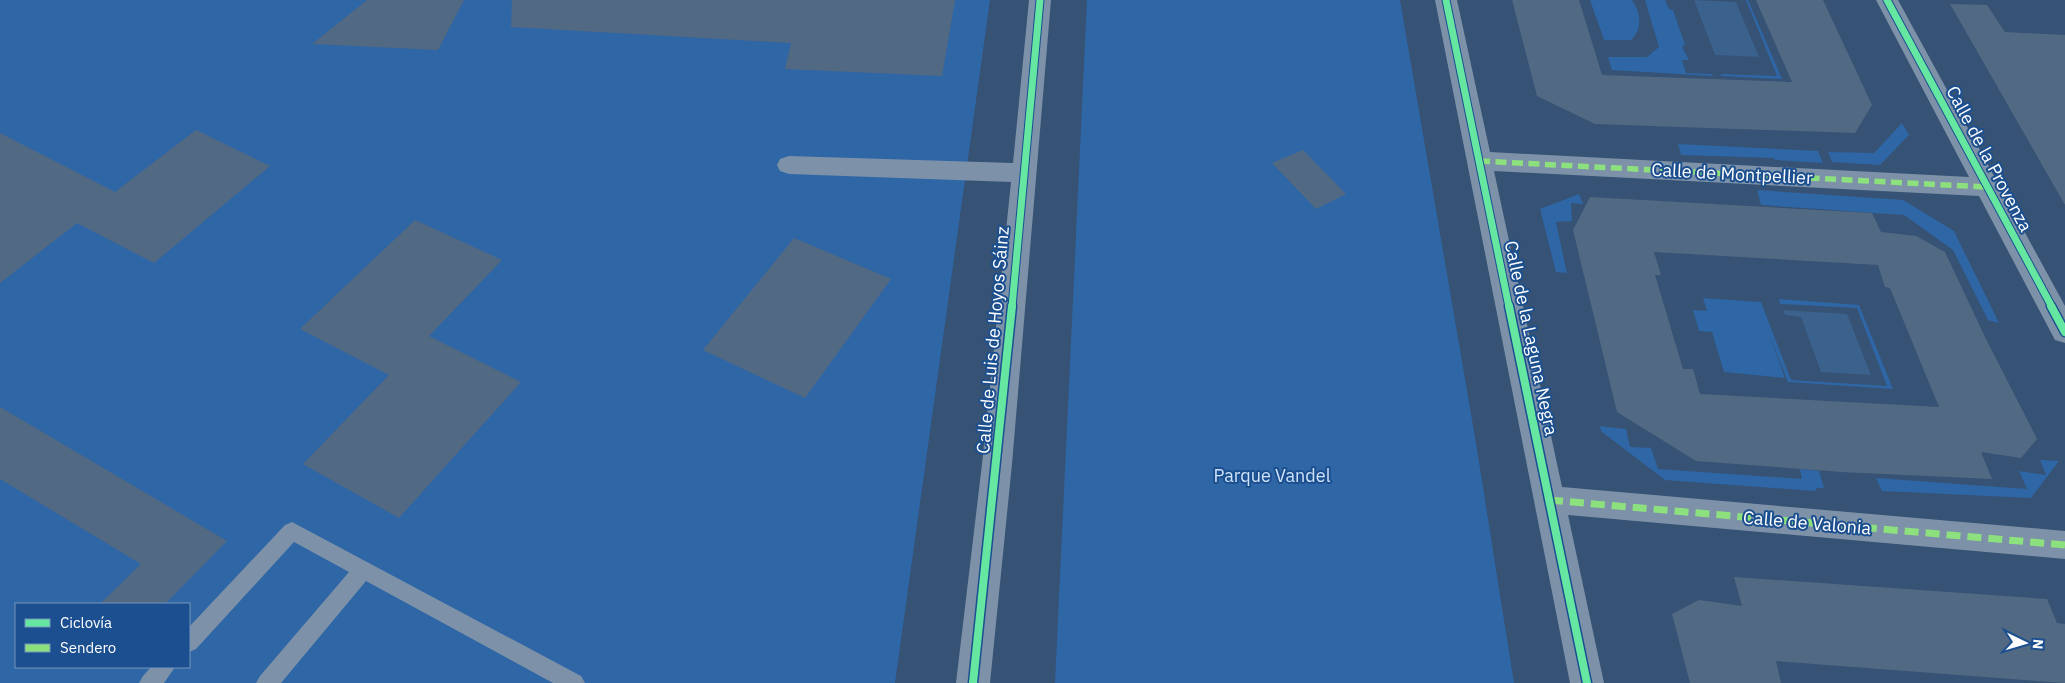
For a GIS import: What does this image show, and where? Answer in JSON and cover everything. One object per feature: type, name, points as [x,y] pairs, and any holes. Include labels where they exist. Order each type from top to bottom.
[{"type":"street","name":"Calle de Luis de Hoyos Sáinz","points":[[973,683],[1040,0]]},
{"type":"street","name":"Calle de la Laguna Negra","points":[[1446,0],[1587,683]]},
{"type":"street","name":"Calle de la Provenza","points":[[1886,0],[2065,332]]},
{"type":"street","name":"Calle de Montpellier","points":[[1479,161],[1986,186]]},
{"type":"street","points":[[789,165],[1024,173]]},
{"type":"street","name":"Calle de Valonia","points":[[1549,500],[2065,545]]},
{"type":"lane","points":[[190,641],[292,531],[574,683]]},
{"type":"lane","points":[[267,683],[363,570]]},
{"type":"lane","points":[[150,683],[164,668]]},
{"type":"green space","points":[[0,0],[990,0],[895,683],[0,683]]},
{"type":"green space","name":"Parque Vandel","points":[[1087,0],[1400,0],[1476,443],[1514,683],[1055,683]]},
{"type":"green space","points":[[1590,0],[1632,0],[1639,15],[1639,26],[1635,36],[1631,40],[1604,40]]},
{"type":"green space","points":[[1645,0],[1665,0],[1669,9],[1673,10],[1685,45],[1682,47],[1689,60],[1682,60],[1686,73],[1713,74],[1712,76],[1612,70],[1608,57],[1647,57],[1659,47]]},
{"type":"green space","points":[[1746,0],[1748,0],[1782,79],[1721,76],[1721,74],[1777,76]]},
{"type":"green space","points":[[1902,123],[1909,135],[1880,165],[1832,162],[1828,152],[1874,153]]},
{"type":"green space","points":[[1678,144],[1818,151],[1823,163],[1775,160],[1774,158],[1681,155]]},
{"type":"green space","points":[[1757,190],[1903,200],[1954,231],[1999,323],[1988,320],[1953,250],[1904,215],[1761,205]]},
{"type":"green space","points":[[1579,194],[1583,204],[1571,203],[1572,221],[1556,222],[1567,273],[1556,272],[1540,209]]},
{"type":"green space","points":[[1703,298],[1761,302],[1791,380],[1887,386],[1857,308],[1780,304],[1779,299],[1859,305],[1893,389],[1788,382],[1769,334],[1785,378],[1724,372],[1712,332],[1699,331],[1693,310],[1707,311]]},
{"type":"green space","points":[[1599,426],[1626,429],[1630,447],[1651,448],[1658,469],[1802,479],[1800,469],[1819,471],[1824,488],[1816,488],[1816,491],[1665,480],[1602,432]]},
{"type":"green space","points":[[2040,460],[2059,461],[2031,498],[1882,491],[1876,478],[2027,489],[2019,471],[2046,475]]},
{"type":"shaded area","points":[[1694,0],[1736,2],[1759,57],[1715,55]]},
{"type":"shaded area","points":[[1783,310],[1847,314],[1871,375],[1821,372],[1801,317],[1785,315]]},
{"type":"building","points":[[367,0],[464,0],[438,50],[312,44]]},
{"type":"building","points":[[512,0],[955,0],[942,76],[785,69],[791,43],[511,27]]},
{"type":"building","points":[[1512,0],[1579,0],[1602,75],[1792,82],[1756,0],[1823,0],[1872,105],[1855,133],[1595,124],[1537,96]]},
{"type":"building","points":[[1950,4],[1987,5],[2005,32],[2065,35],[2065,205]]},
{"type":"building","points":[[196,130],[270,166],[154,263],[77,223],[0,283],[0,133],[115,192]]},
{"type":"building","points":[[1303,150],[1346,194],[1316,209],[1272,163]]},
{"type":"building","points":[[1590,197],[1872,213],[1881,232],[1916,236],[1945,252],[1986,339],[2037,439],[2021,458],[1981,452],[1992,479],[1841,472],[1696,461],[1617,412],[1573,230]],"holes":[[[1654,252],[1878,265],[1885,287],[1890,288],[1939,407],[1700,394],[1693,369],[1683,369],[1655,275],[1661,275]]]},
{"type":"building","points":[[415,220],[502,260],[429,336],[521,382],[399,518],[303,464],[389,375],[300,329]]},
{"type":"building","points":[[794,238],[891,279],[805,398],[703,350]]},
{"type":"building","points":[[0,407],[227,541],[166,603],[101,603],[141,564],[0,479]]},
{"type":"building","points":[[1734,577],[2047,599],[2057,623],[2065,624],[2065,683],[1776,661],[1781,683],[1690,683],[1672,614],[1699,600],[1742,606]]},
{"type":"marked path","points":[[1479,161],[1986,187]]},
{"type":"marked path","points":[[1549,500],[2065,545]]},
{"type":"cycle path","points":[[973,683],[997,464],[1040,0]]},
{"type":"cycle path","points":[[1446,0],[1587,683]]},
{"type":"cycle path","points":[[1887,0],[2065,332]]}]
